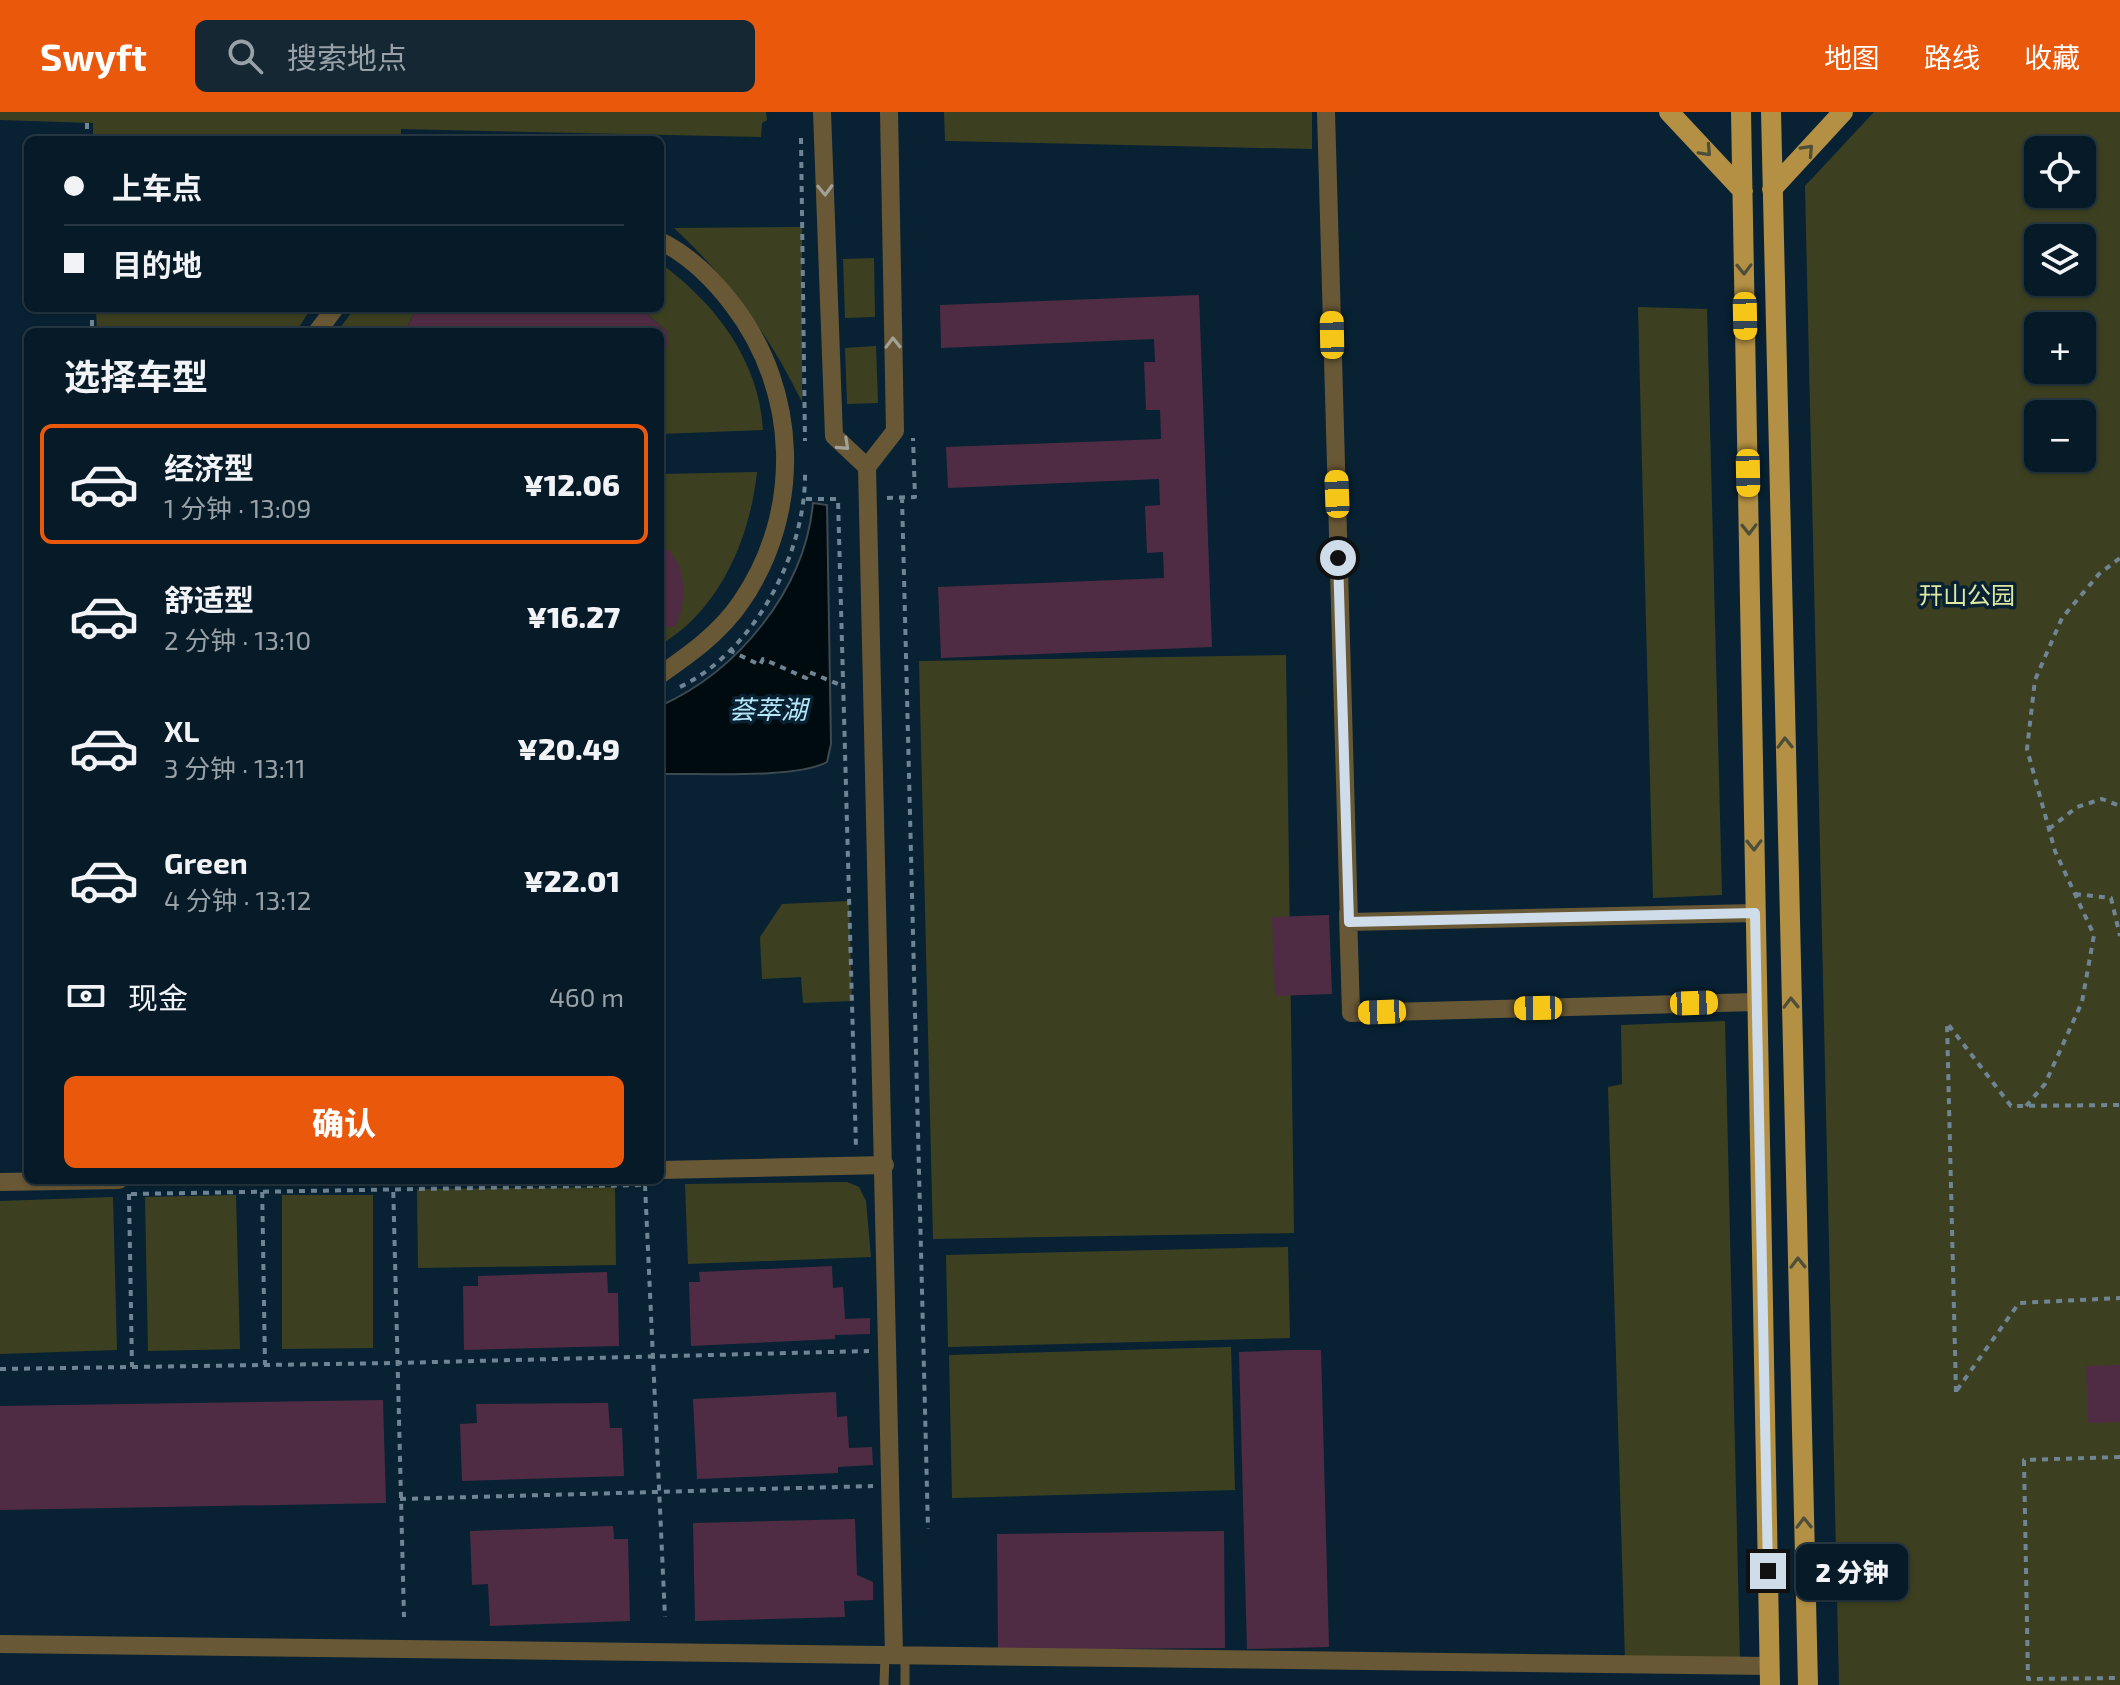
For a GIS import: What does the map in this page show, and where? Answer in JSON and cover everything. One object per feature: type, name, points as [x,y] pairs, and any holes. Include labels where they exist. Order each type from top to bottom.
[{"type":"main road","points":[[1669,112],[1743,191]]},
{"type":"main road","points":[[1741,112],[1770,1676]]},
{"type":"main road","points":[[1771,112],[1808,1685]]},
{"type":"main road","points":[[1772,189],[1843,112]]},
{"type":"street","points":[[822,112],[834,436],[867,467]]},
{"type":"street","points":[[889,112],[895,431],[867,467],[895,1654]]},
{"type":"street","points":[[1326,112],[1351,1013],[1756,1002]]},
{"type":"street","points":[[664,243],[716,284],[751,330],[775,382],[786,439],[784,496],[762,565],[741,603],[702,645],[664,672]]},
{"type":"street","points":[[1348,908],[1349,922],[1755,913]]},
{"type":"street","points":[[664,1170],[885,1165]]},
{"type":"street","points":[[0,1182],[24,1183]]},
{"type":"street","points":[[49,1184],[122,1187]]},
{"type":"street","points":[[0,1644],[895,1654],[1770,1676]]},
{"type":"lane","points":[[884,1685],[895,1654]]},
{"type":"lane","points":[[895,1654],[905,1685]]},
{"type":"path","points":[[87,123],[87,136]]},
{"type":"path","points":[[801,138],[805,454]]},
{"type":"path","points":[[805,469],[806,499],[838,499],[856,1149]]},
{"type":"path","points":[[902,497],[928,1529]]},
{"type":"path","points":[[2026,1106],[2045,1084],[2082,1002],[2094,935],[2055,851],[2027,749],[2035,680],[2062,618],[2099,574],[2120,558]]},
{"type":"path","points":[[729,650],[760,665],[763,659],[806,678],[809,672],[843,686]]},
{"type":"path","points":[[2049,829],[2077,807],[2102,799],[2120,806]]},
{"type":"path","points":[[2075,894],[2111,898],[2120,936]]},
{"type":"path","points":[[2120,1105],[2011,1106],[1947,1023],[1956,1392],[2019,1303],[2120,1298]]},
{"type":"path","points":[[129,1184],[132,1367]]},
{"type":"path","points":[[262,1184],[265,1365]]},
{"type":"path","points":[[393,1184],[404,1617]]},
{"type":"path","points":[[122,1187],[645,1185],[665,1617]]},
{"type":"path","points":[[0,1369],[889,1351]]},
{"type":"path","points":[[2120,1457],[2024,1460],[2028,1679],[2120,1678]]},
{"type":"path","points":[[400,1499],[891,1485]]},
{"type":"green space","points":[[0,112],[766,112],[767,120],[762,123],[761,137],[401,129],[401,136],[93,136],[93,123],[0,120]]},
{"type":"green space","points":[[944,112],[1312,112],[1312,149],[945,141]]},
{"type":"green space","name":"幵山公园","points":[[1874,112],[2120,112],[2120,1685],[1839,1685],[1805,186]]},
{"type":"green space","points":[[802,227],[802,402],[776,354],[730,287],[674,228]]},
{"type":"green space","points":[[874,258],[875,317],[845,318],[843,259]]},
{"type":"green space","points":[[664,266],[699,296],[731,335],[753,380],[763,430],[664,434],[664,349],[667,349],[667,331],[647,312],[664,312]]},
{"type":"green space","points":[[1638,307],[1707,309],[1722,895],[1653,898]]},
{"type":"green space","points":[[96,312],[308,312],[298,328],[97,328]]},
{"type":"green space","points":[[352,312],[414,312],[407,328],[340,328]]},
{"type":"green space","points":[[876,346],[878,403],[847,404],[845,348]]},
{"type":"green space","points":[[757,472],[747,522],[728,570],[699,612],[664,642],[664,474]]},
{"type":"green space","points":[[1286,655],[1294,1233],[933,1239],[919,661]]},
{"type":"green space","points":[[849,901],[852,1001],[803,1003],[801,977],[762,979],[760,937],[782,904]]},
{"type":"green space","points":[[1725,1021],[1740,1662],[1625,1660],[1608,1087],[1622,1084],[1621,1025]]},
{"type":"green space","points":[[847,1182],[859,1187],[866,1201],[871,1257],[688,1264],[685,1184]]},
{"type":"green space","points":[[615,1187],[616,1265],[418,1268],[417,1189]]},
{"type":"green space","points":[[236,1195],[240,1349],[148,1351],[145,1197]]},
{"type":"green space","points":[[282,1195],[373,1195],[373,1348],[282,1349]]},
{"type":"green space","points":[[113,1197],[117,1350],[0,1354],[0,1201]]},
{"type":"green space","points":[[1288,1247],[1290,1338],[948,1347],[946,1255]]},
{"type":"green space","points":[[1231,1347],[1235,1490],[952,1498],[949,1355]]},
{"type":"water","name":"荟萃湖","points":[[813,503],[827,505],[831,744],[827,762],[794,771],[771,773],[664,774],[664,704],[716,672],[763,624],[797,566]]},
{"type":"building","points":[[1199,295],[1212,647],[941,658],[938,587],[1164,578],[1163,552],[1147,553],[1145,506],[1160,505],[1159,479],[948,488],[946,447],[1161,439],[1160,410],[1146,410],[1144,362],[1155,362],[1154,339],[941,348],[940,305]]},
{"type":"building","points":[[414,312],[647,312],[663,328],[407,328]]},
{"type":"building","points":[[664,329],[667,331],[667,349],[664,349]]},
{"type":"building","points":[[664,546],[681,570],[684,589],[682,608],[675,627],[664,628]]},
{"type":"building","points":[[1329,915],[1332,994],[1275,996],[1272,917]]},
{"type":"building","points":[[832,1266],[833,1288],[843,1287],[845,1319],[870,1318],[870,1334],[835,1335],[835,1339],[691,1346],[689,1282],[700,1282],[699,1272]]},
{"type":"building","points":[[607,1272],[608,1293],[618,1293],[619,1346],[464,1350],[463,1286],[478,1286],[478,1276]]},
{"type":"building","points":[[1321,1350],[1329,1647],[1247,1649],[1239,1352]]},
{"type":"building","points":[[2120,1365],[2120,1422],[2088,1423],[2086,1366]]},
{"type":"building","points":[[836,1392],[837,1417],[847,1416],[849,1448],[872,1447],[873,1465],[838,1467],[838,1473],[697,1479],[693,1399]]},
{"type":"building","points":[[383,1400],[386,1503],[0,1510],[0,1406]]},
{"type":"building","points":[[608,1403],[610,1428],[622,1428],[624,1476],[462,1481],[460,1424],[477,1423],[476,1404]]},
{"type":"building","points":[[855,1519],[857,1575],[873,1582],[873,1600],[844,1601],[845,1617],[695,1621],[693,1523]]},
{"type":"building","points":[[613,1526],[614,1539],[628,1539],[630,1621],[490,1626],[488,1584],[472,1585],[470,1531]]},
{"type":"building","points":[[1224,1531],[1225,1648],[998,1650],[997,1534]]},
{"type":"route","points":[[1338,558],[1349,922],[1755,913],[1768,1571]]}]
